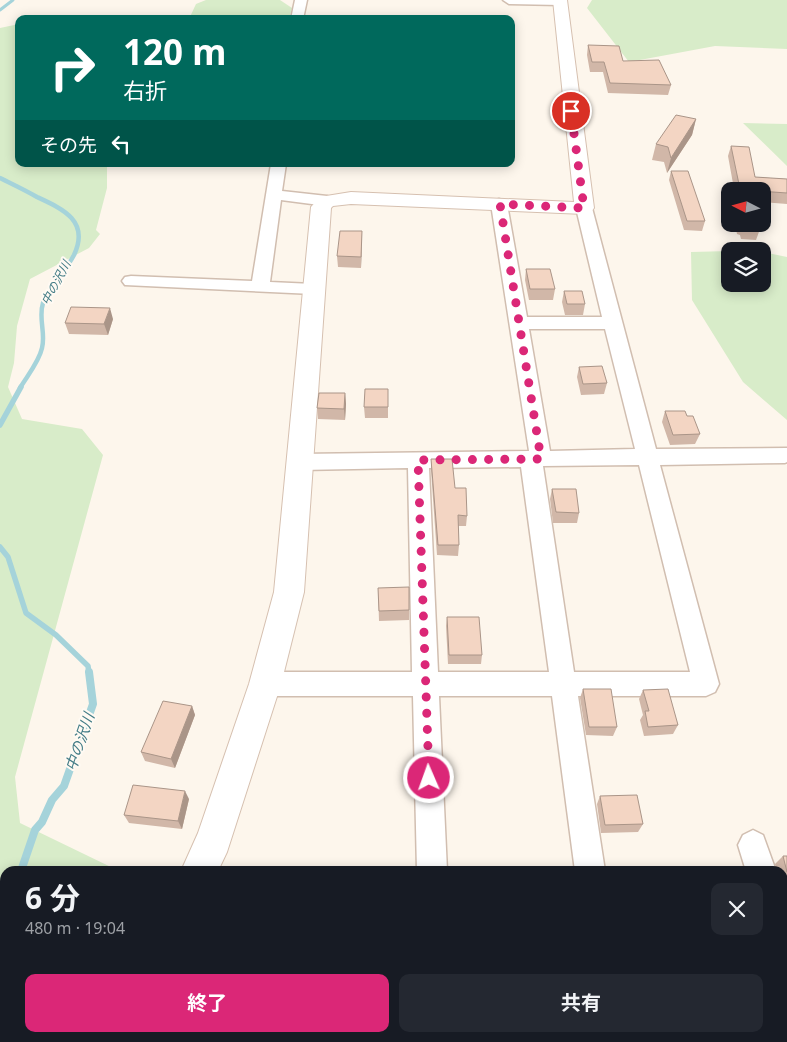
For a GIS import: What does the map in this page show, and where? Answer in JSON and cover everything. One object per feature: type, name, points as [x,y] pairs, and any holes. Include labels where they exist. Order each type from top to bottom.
[{"type":"street","points":[[297,15],[301,0]]},
{"type":"street","points":[[265,684],[563,686],[706,684],[584,208],[560,0],[509,0]]},
{"type":"street","points":[[260,287],[278,167]]},
{"type":"street","points":[[274,195],[326,200],[351,198],[584,208]]},
{"type":"street","points":[[201,866],[214,839],[265,684],[289,592],[313,289],[321,207],[326,200]]},
{"type":"street","points":[[500,204],[520,323],[563,686],[589,866]]},
{"type":"street","points":[[131,281],[313,289]]},
{"type":"street","points":[[520,323],[612,323]]},
{"type":"street","points":[[300,462],[785,455]]},
{"type":"street","points":[[418,460],[432,866]]},
{"type":"street","points":[[394,1042],[437,1042]]},
{"type":"green space","points":[[206,0],[280,0],[292,8],[290,15],[191,15],[196,4]]},
{"type":"green space","points":[[592,0],[787,0],[787,49],[715,46],[629,62],[587,8]]},
{"type":"green space","points":[[15,25],[15,167],[107,167],[107,188],[96,230],[100,234],[89,248],[30,279],[17,326],[14,363],[8,387],[22,419],[82,429],[103,455],[15,777],[20,823],[109,866],[0,866],[0,28]]},
{"type":"green space","points":[[743,123],[787,124],[787,166]]},
{"type":"green space","points":[[721,251],[721,292],[771,292],[771,254],[787,257],[787,420],[743,382],[692,300],[691,252]]},
{"type":"building","points":[[588,45],[619,46],[623,61],[659,60],[671,85],[610,83],[604,62],[592,62]]},
{"type":"building","points":[[676,115],[696,119],[671,158],[668,147],[656,144]]},
{"type":"building","points":[[731,146],[749,147],[755,177],[787,179],[787,193],[771,192],[771,182],[739,182]]},
{"type":"building","points":[[671,171],[688,171],[705,221],[687,221]]},
{"type":"building","points":[[340,231],[362,231],[361,257],[337,256]]},
{"type":"building","points":[[526,269],[550,269],[555,289],[530,289]]},
{"type":"building","points":[[564,291],[582,291],[585,304],[567,304]]},
{"type":"building","points":[[71,307],[110,308],[104,324],[65,323]]},
{"type":"building","points":[[602,366],[607,383],[583,384],[579,367]]},
{"type":"building","points":[[365,389],[388,389],[388,407],[364,407]]},
{"type":"building","points":[[319,393],[345,393],[344,409],[317,408]]},
{"type":"building","points":[[665,411],[685,411],[687,416],[693,416],[700,434],[673,435]]},
{"type":"building","points":[[431,459],[452,459],[455,488],[466,488],[467,516],[458,515],[459,545],[438,545]]},
{"type":"building","points":[[552,489],[576,489],[579,513],[556,512]]},
{"type":"building","points":[[409,587],[409,610],[379,611],[378,588]]},
{"type":"building","points":[[447,617],[479,617],[482,655],[449,655]]},
{"type":"building","points":[[583,689],[611,689],[617,727],[589,727]]},
{"type":"building","points":[[668,689],[678,725],[648,727],[645,711],[649,711],[643,690]]},
{"type":"building","points":[[163,701],[192,706],[171,759],[141,752]]},
{"type":"building","points":[[133,785],[185,791],[178,821],[124,815]]},
{"type":"building","points":[[637,795],[643,824],[605,825],[600,796]]},
{"type":"building","points":[[783,856],[787,856],[786,866]]},
{"type":"waterway","name":"中の沢川","points":[[0,10],[13,0]]},
{"type":"waterway","name":"中の沢川","points":[[0,178],[56,206],[71,218],[79,233],[74,255],[43,303],[41,314],[42,348],[36,364],[20,388]]},
{"type":"waterway","name":"中の沢川","points":[[0,425],[21,387]]},
{"type":"waterway","name":"中の沢川","points":[[0,547],[8,557],[26,613],[56,635],[88,666],[89,673]]},
{"type":"waterway","name":"中の沢川","points":[[23,866],[35,830],[42,822],[52,800],[64,786],[93,704],[89,672]]},
{"type":"route","points":[[429,778],[418,460],[541,459],[500,204],[584,208],[571,111]]}]
